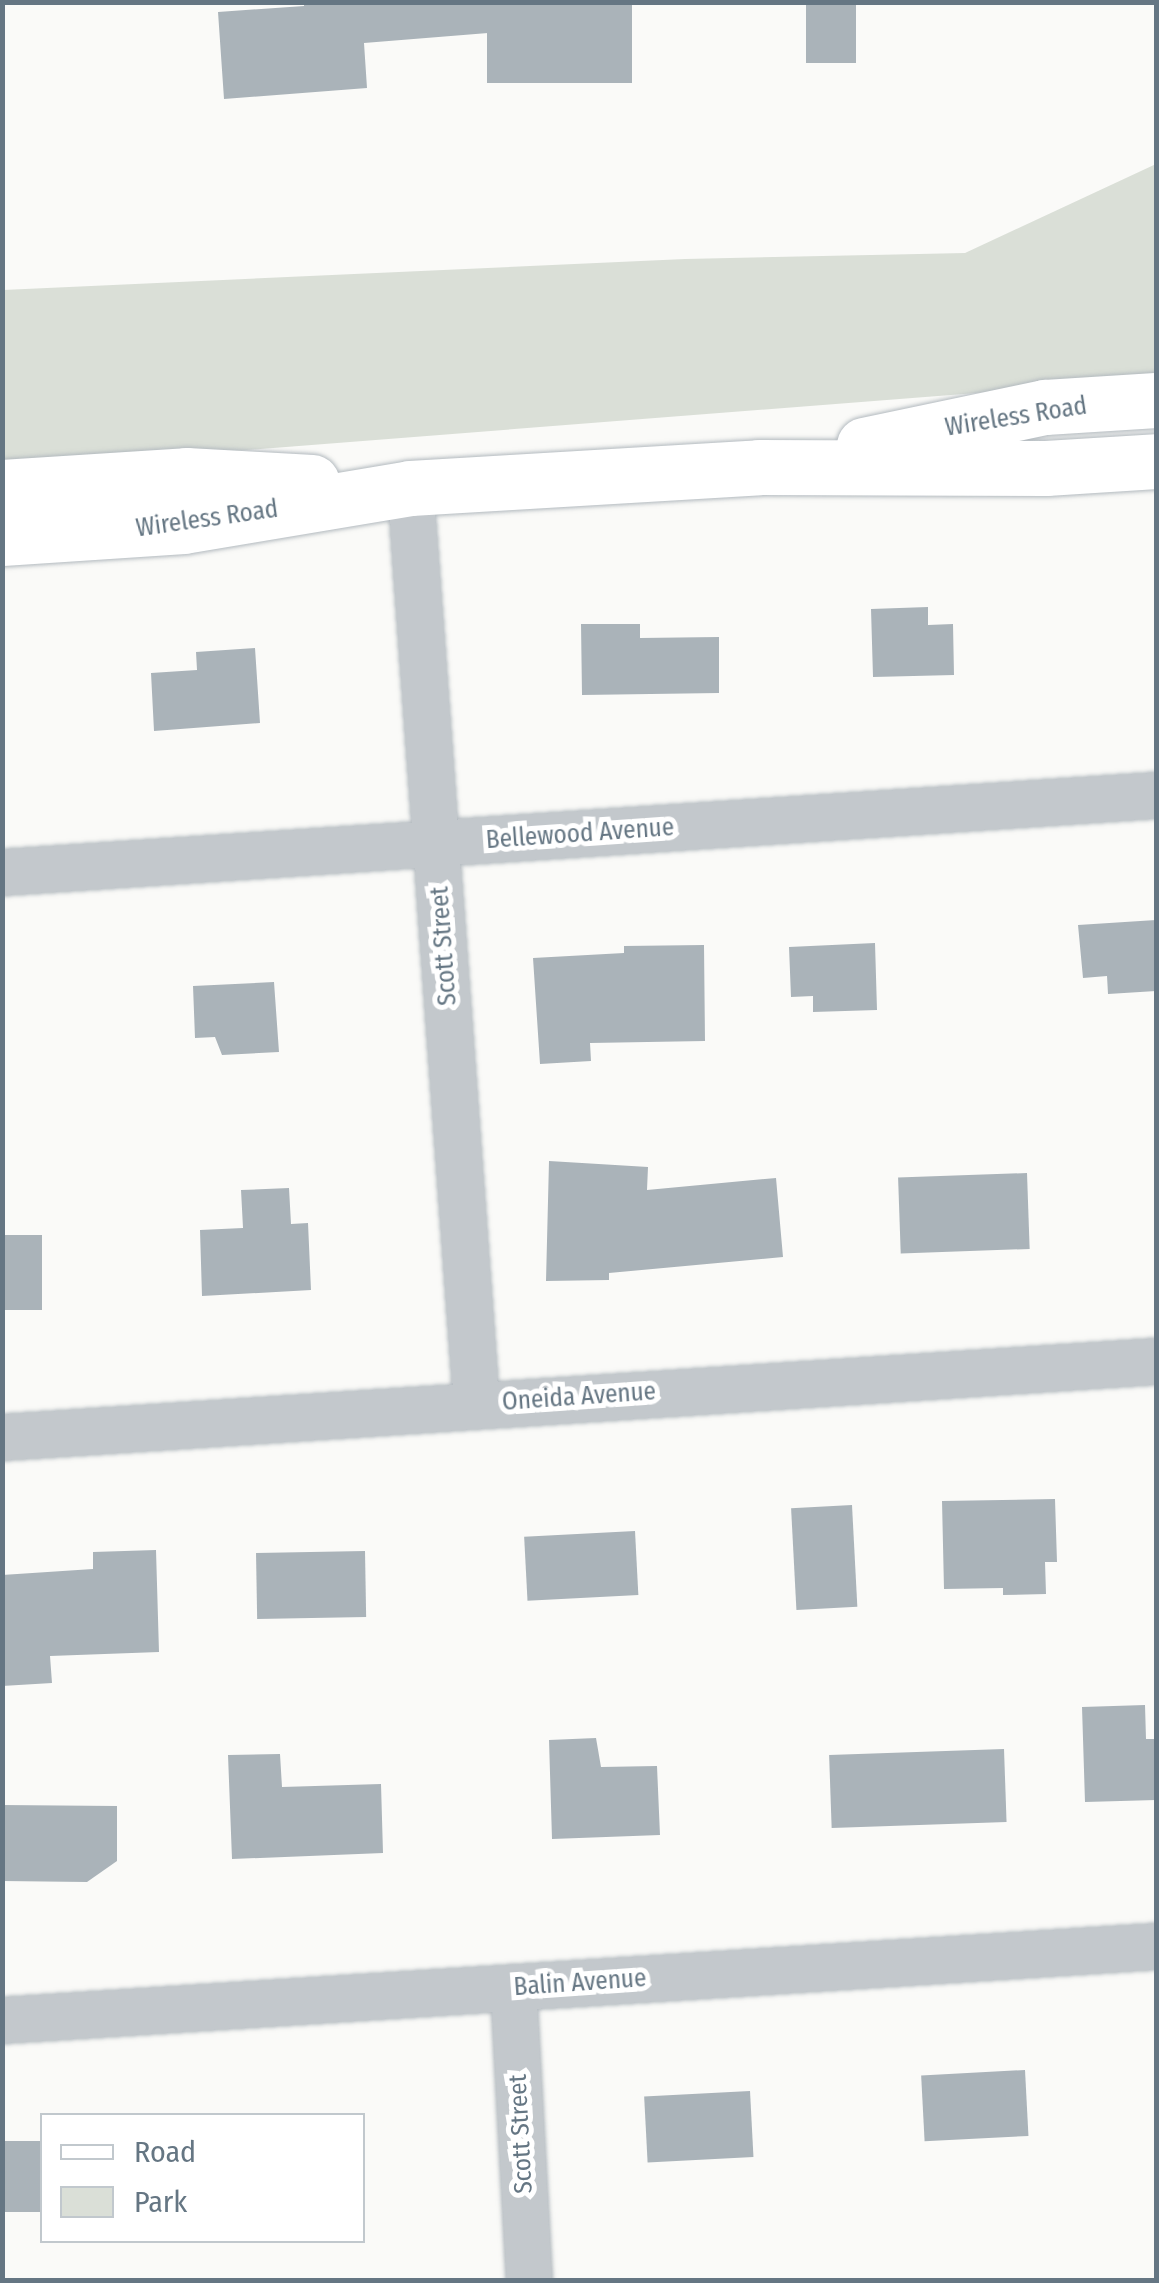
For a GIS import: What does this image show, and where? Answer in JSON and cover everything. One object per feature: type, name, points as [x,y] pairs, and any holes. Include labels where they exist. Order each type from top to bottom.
[{"type":"main road","name":"Wireless Road","points":[[758,466],[1045,407],[1156,400]]},
{"type":"main road","name":"Wireless Road","points":[[2,538],[184,526],[410,488],[758,466],[1046,468],[1156,461]]},
{"type":"main road","name":"Wireless Road","points":[[2,487],[186,475],[410,488]]},
{"type":"street","name":"Scott Street","points":[[410,488],[476,1404]]},
{"type":"street","name":"Bellewood Avenue","points":[[2,872],[1156,794]]},
{"type":"street","name":"Oneida Avenue","points":[[2,1437],[1156,1360]]},
{"type":"street","name":"Balin Avenue","points":[[2,2020],[1156,1946]]},
{"type":"street","name":"Scott Street","points":[[513,1987],[529,2280]]},
{"type":"green space","points":[[1156,164],[1156,379],[3,469],[3,290],[685,259],[965,253]]},
{"type":"building","points":[[304,2],[487,2],[488,33],[364,43],[367,88],[224,99],[218,12],[304,6]]},
{"type":"building","points":[[487,2],[632,2],[632,83],[487,83]]},
{"type":"building","points":[[806,2],[856,2],[856,63],[806,63]]},
{"type":"building","points":[[928,607],[928,625],[953,624],[954,675],[873,677],[871,609]]},
{"type":"building","points":[[581,624],[640,624],[640,638],[719,637],[719,693],[582,695]]},
{"type":"building","points":[[255,648],[260,723],[154,731],[151,673],[197,670],[196,652]]},
{"type":"building","points":[[1156,920],[1156,991],[1108,994],[1107,976],[1083,978],[1078,925]]},
{"type":"building","points":[[875,943],[877,1010],[813,1012],[813,996],[791,997],[789,947]]},
{"type":"building","points":[[704,945],[705,1041],[590,1043],[591,1061],[540,1064],[533,958],[624,953],[624,946]]},
{"type":"building","points":[[274,982],[279,1052],[222,1055],[215,1037],[195,1038],[193,986]]},
{"type":"building","points":[[549,1161],[648,1167],[647,1190],[776,1178],[783,1257],[609,1273],[609,1280],[546,1281]]},
{"type":"building","points":[[1027,1173],[1030,1249],[901,1253],[898,1178]]},
{"type":"building","points":[[289,1188],[291,1224],[308,1223],[311,1290],[202,1296],[200,1230],[243,1228],[241,1190]]},
{"type":"building","points":[[2,1235],[42,1235],[42,1310],[2,1310]]},
{"type":"building","points":[[1055,1499],[1057,1562],[1045,1562],[1046,1594],[1003,1595],[1003,1588],[944,1589],[942,1501]]},
{"type":"building","points":[[852,1505],[857,1607],[796,1610],[791,1508]]},
{"type":"building","points":[[635,1531],[638,1595],[528,1601],[524,1537]]},
{"type":"building","points":[[156,1550],[159,1652],[50,1656],[52,1683],[2,1686],[2,1575],[93,1569],[93,1552]]},
{"type":"building","points":[[365,1551],[366,1617],[257,1619],[256,1553]]},
{"type":"building","points":[[1145,1705],[1146,1739],[1156,1739],[1156,1800],[1085,1802],[1082,1707]]},
{"type":"building","points":[[596,1738],[601,1767],[657,1766],[660,1835],[552,1839],[549,1740]]},
{"type":"building","points":[[1004,1749],[1007,1822],[832,1828],[829,1755]]},
{"type":"building","points":[[280,1754],[282,1787],[381,1784],[383,1853],[232,1859],[228,1755]]},
{"type":"building","points":[[2,1805],[117,1806],[117,1861],[87,1882],[2,1881]]},
{"type":"building","points":[[1025,2070],[1028,2136],[925,2141],[921,2075]]},
{"type":"building","points":[[750,2091],[753,2157],[648,2162],[644,2097]]},
{"type":"building","points":[[2,2141],[40,2141],[40,2212],[2,2212]]}]
